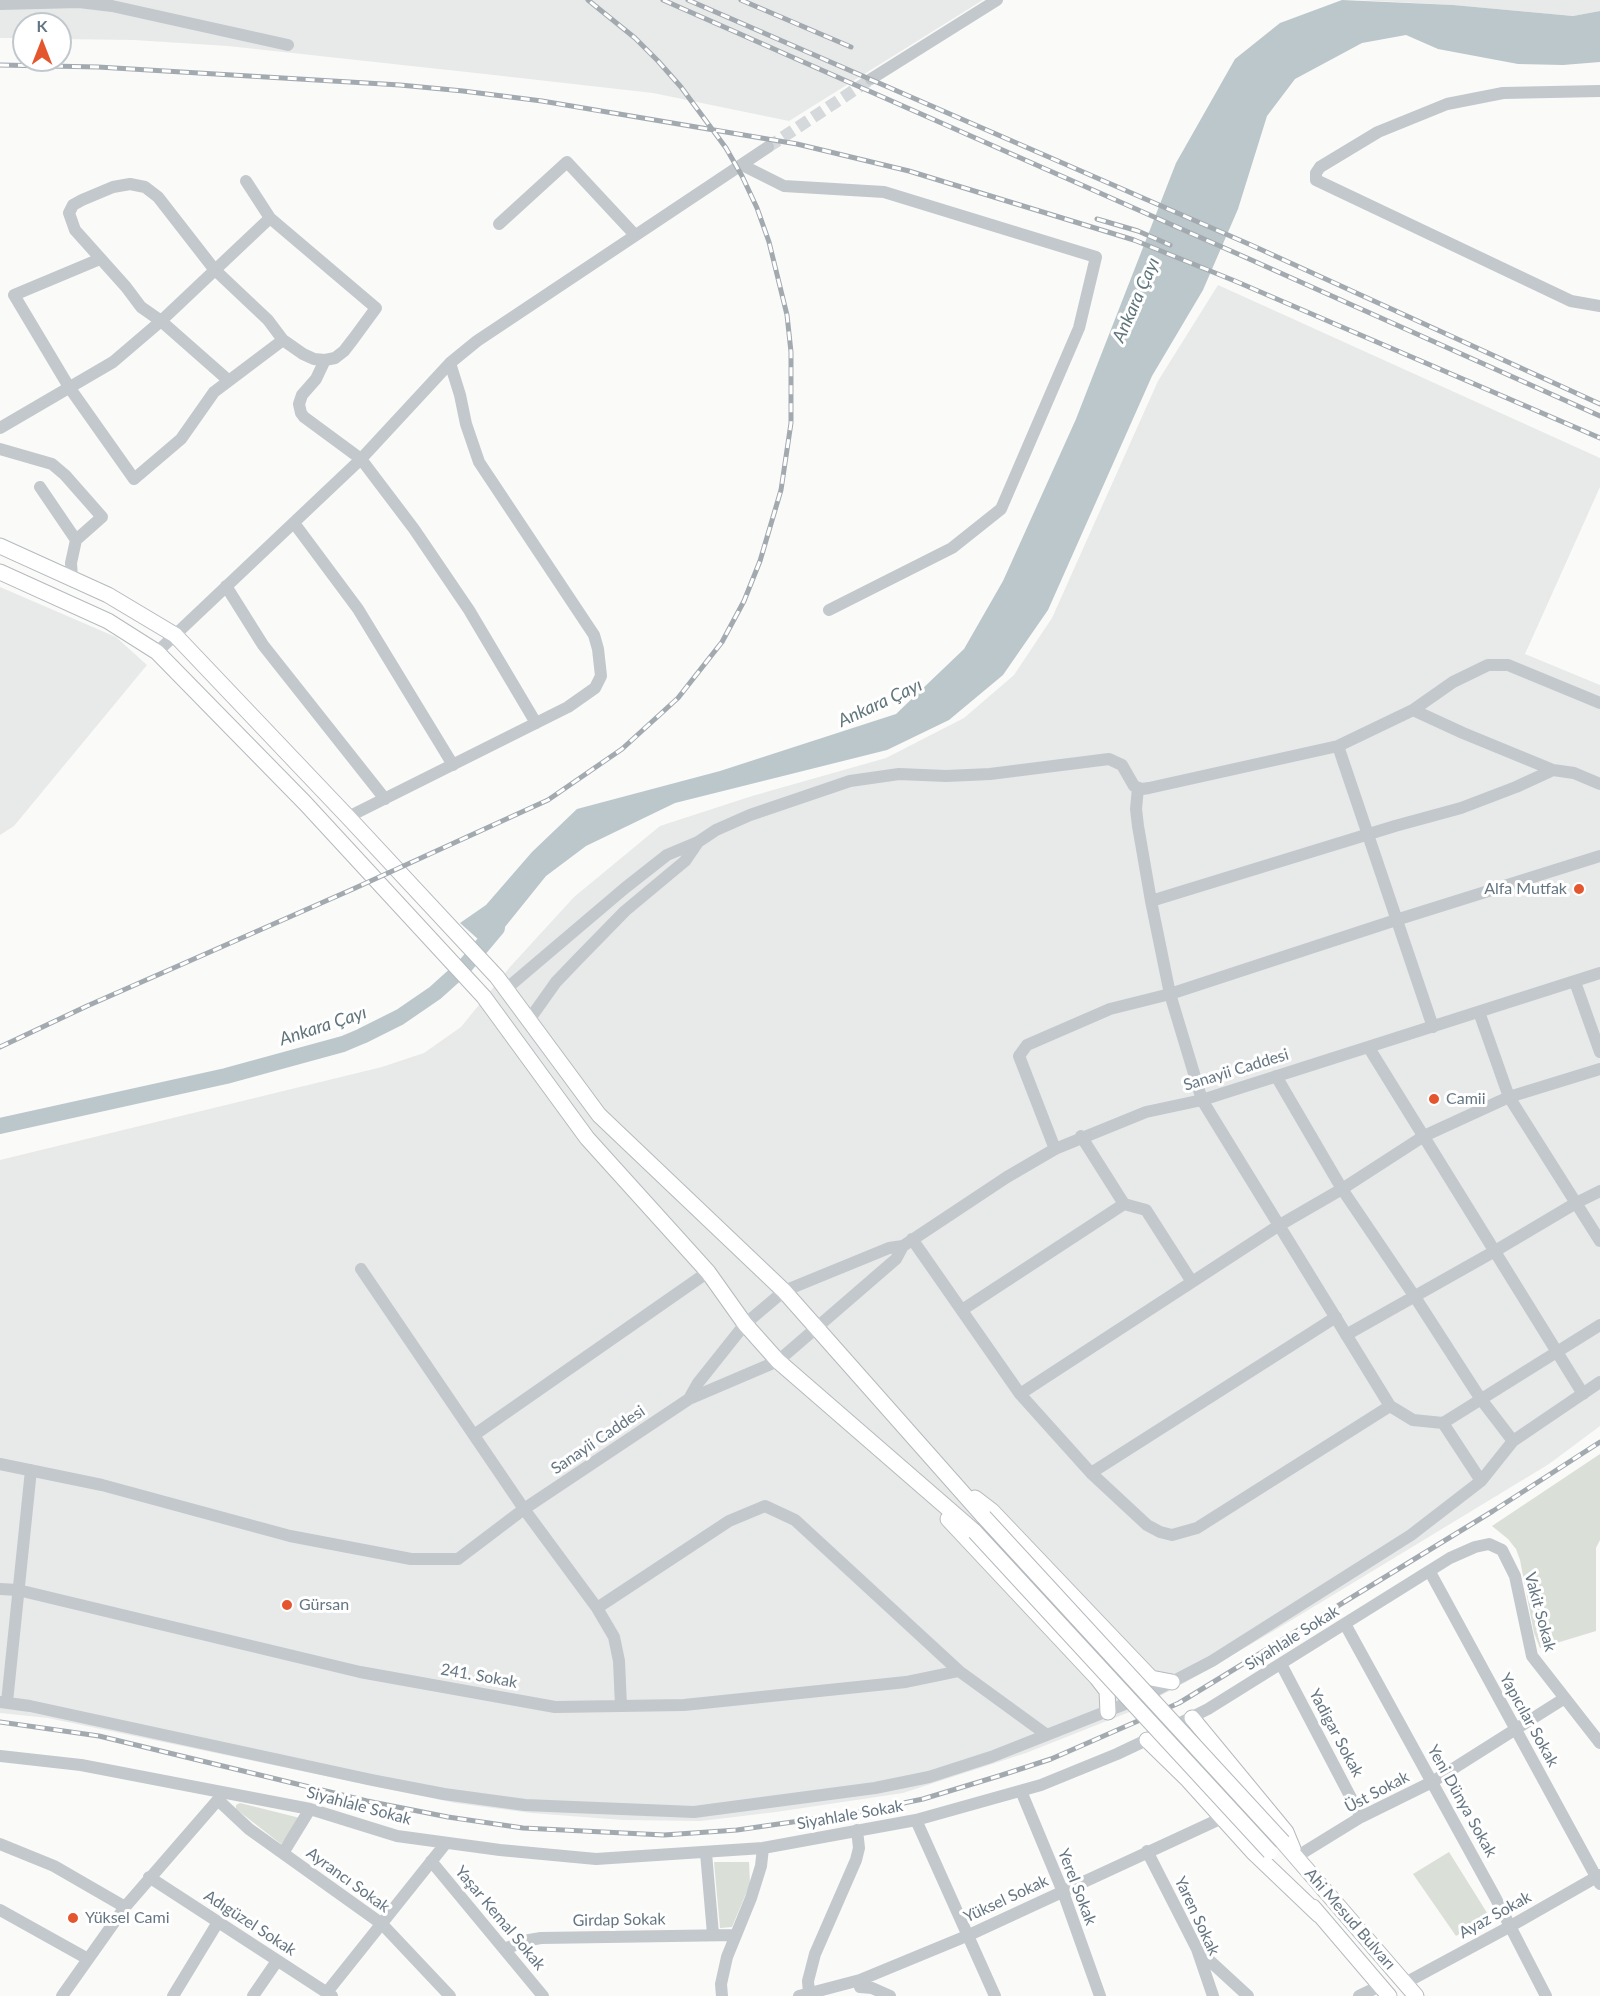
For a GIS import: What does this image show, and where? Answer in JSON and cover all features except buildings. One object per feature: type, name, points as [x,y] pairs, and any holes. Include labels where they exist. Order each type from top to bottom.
[{"type":"main road","points":[[0,546],[108,594],[175,635],[348,817],[501,983],[599,1115],[784,1291],[944,1473],[992,1511],[1151,1678],[1172,1682]]},
{"type":"main road","points":[[0,572],[108,621],[157,652],[306,803],[484,997],[587,1138],[708,1272],[745,1324],[778,1361],[929,1491],[951,1523],[1097,1678],[1107,1691],[1108,1712]]},
{"type":"main road","name":"Ahi Mesud Bulvarı","points":[[944,1473],[1296,1857],[1416,1996]]},
{"type":"main road","name":"Ahi Mesud Bulvarı","points":[[929,1491],[975,1532],[1270,1852],[1319,1915],[1385,1991]]},
{"type":"main road","points":[[1097,1678],[1112,1689],[1125,1679],[1127,1667],[1117,1642]]},
{"type":"main road","points":[[1192,1718],[1286,1832],[1296,1857]]},
{"type":"main road","points":[[1147,1740],[1188,1780],[1253,1852],[1319,1915]]},
{"type":"main road","points":[[1188,1780],[1182,1763],[1189,1750],[1202,1743],[1220,1751]]},
{"type":"street","points":[[871,79],[998,0]]},
{"type":"street","points":[[0,4],[79,2],[112,6],[288,45]]},
{"type":"street","points":[[1600,91],[1503,93],[1447,104],[1378,132],[1320,167],[1316,173],[1316,180],[1571,301],[1600,306]]},
{"type":"street","points":[[157,652],[361,459],[450,363],[477,341],[768,147]]},
{"type":"street","points":[[499,224],[567,162],[635,235]]},
{"type":"street","points":[[742,165],[784,186],[884,192],[1096,257],[1079,328],[1001,509],[952,548],[829,610]]},
{"type":"street","points":[[228,380],[161,321],[141,307],[75,230],[69,210],[82,200],[113,187],[130,184],[145,187],[158,196],[214,269],[268,320],[283,340],[303,354],[314,358],[325,360],[335,358],[344,351],[375,308],[270,218],[246,181]]},
{"type":"street","points":[[0,429],[113,362],[161,321],[270,218]]},
{"type":"street","points":[[100,259],[14,294],[69,387],[134,479],[181,439],[214,392],[283,340]]},
{"type":"street","points":[[325,360],[315,379],[302,395],[299,404],[301,413],[361,459],[414,529],[469,610],[536,723]]},
{"type":"street","points":[[348,817],[568,707],[595,688],[601,676],[594,635],[479,462],[450,363]]},
{"type":"street","points":[[0,449],[52,464],[65,475],[102,517],[76,540],[71,563],[72,578]]},
{"type":"street","points":[[40,487],[76,540]]},
{"type":"street","points":[[294,523],[358,609],[453,765]]},
{"type":"street","points":[[226,586],[263,645],[385,799]]},
{"type":"street","points":[[501,983],[667,855],[698,842],[716,830],[763,810],[834,785],[882,775],[990,774],[1108,759],[1122,765],[1130,781],[1138,788],[1149,788],[1338,746],[1413,710],[1453,682],[1488,665],[1499,664],[1519,669],[1600,704]]},
{"type":"street","points":[[1413,710],[1463,734],[1553,770],[1574,773],[1600,784]]},
{"type":"street","points":[[1338,746],[1433,1027]]},
{"type":"street","points":[[1151,901],[1461,808],[1553,770]]},
{"type":"street","points":[[1138,788],[1136,809],[1138,826],[1170,994],[1202,1100],[1390,1407],[1413,1420],[1443,1423],[1600,1325]]},
{"type":"street","points":[[528,1020],[556,982],[625,911],[685,861],[698,842]]},
{"type":"street","points":[[1054,1149],[1019,1056],[1027,1045],[1110,1010],[1170,994],[1600,856]]},
{"type":"street","name":"Sanayii Caddesi","points":[[689,1399],[698,1383],[745,1324],[784,1291],[907,1242],[1054,1149],[1081,1136],[1146,1112],[1202,1100],[1600,973]]},
{"type":"street","points":[[1575,981],[1600,1052]]},
{"type":"street","points":[[1479,1012],[1509,1097],[1600,1241]]},
{"type":"street","points":[[1369,1048],[1583,1394]]},
{"type":"street","points":[[1020,1394],[1278,1226],[1342,1189],[1424,1136],[1509,1097],[1600,1069]]},
{"type":"street","points":[[1276,1076],[1342,1189],[1480,1398],[1513,1441]]},
{"type":"street","points":[[1081,1136],[1124,1204],[1146,1210],[1192,1282]]},
{"type":"street","points":[[1346,1335],[1600,1191]]},
{"type":"street","points":[[962,1310],[1124,1204]]},
{"type":"street","points":[[907,1242],[962,1310],[1020,1394],[1091,1473],[1147,1525],[1160,1532],[1172,1535],[1187,1533],[1197,1528],[1390,1407]]},
{"type":"street","name":"Sanayii Caddesi","points":[[0,1464],[102,1485],[290,1536],[411,1559],[458,1559],[524,1509],[689,1399],[778,1361],[896,1259],[907,1242]]},
{"type":"street","points":[[361,1269],[524,1509],[597,1608],[614,1637],[619,1661],[621,1706]]},
{"type":"street","points":[[474,1435],[708,1272]]},
{"type":"street","points":[[1091,1473],[1336,1317]]},
{"type":"street","points":[[31,1470],[4,1702],[444,1794],[525,1805],[694,1812],[875,1788],[929,1777],[991,1757],[1143,1697],[1212,1660],[1411,1535],[1481,1481],[1513,1441],[1600,1382]]},
{"type":"street","points":[[1443,1423],[1481,1481]]},
{"type":"street","points":[[597,1608],[729,1521],[765,1506],[795,1520],[959,1671],[1047,1735]]},
{"type":"street","name":"Vakit Sokak","points":[[1430,1572],[1450,1557],[1475,1547],[1489,1544],[1502,1550],[1515,1576],[1532,1656],[1600,1743]]},
{"type":"street","name":"Siyahlale Sokak","points":[[0,1756],[81,1765],[221,1796],[310,1809],[397,1836],[500,1851],[596,1859],[763,1848],[916,1820],[1021,1791],[1117,1754],[1192,1718],[1430,1572]]},
{"type":"street","name":"Yapıcılar Sokak","points":[[1430,1572],[1514,1729],[1599,1879]]},
{"type":"street","name":"241. Sokak","points":[[0,1588],[18,1590],[360,1672],[555,1707],[696,1704],[906,1682],[959,1671]]},
{"type":"street","name":"Yeni Dünya Sokak","points":[[1345,1624],[1495,1897],[1546,1996]]},
{"type":"street","name":"Yadigar Sokak","points":[[1281,1664],[1361,1817]]},
{"type":"street","name":"Üst Sokak","points":[[1296,1857],[1361,1817],[1432,1782],[1565,1698]]},
{"type":"street","name":"Yerel Sokak","points":[[1021,1791],[1063,1892],[1100,1996]]},
{"type":"street","points":[[62,1996],[124,1907],[221,1796]]},
{"type":"street","name":"Ayrancı Sokak","points":[[221,1796],[249,1829],[381,1924],[450,1996]]},
{"type":"street","points":[[282,1852],[310,1809]]},
{"type":"street","name":"Yüksel Sokak","points":[[804,1995],[859,1988],[1147,1851],[1222,1818]]},
{"type":"street","points":[[916,1820],[995,1996]]},
{"type":"street","points":[[804,1995],[815,1954],[856,1860],[859,1848],[857,1830]]},
{"type":"street","points":[[330,1994],[381,1924],[446,1843]]},
{"type":"street","points":[[0,1844],[54,1866],[124,1907]]},
{"type":"street","points":[[722,1996],[723,1972],[751,1898],[761,1866],[763,1848]]},
{"type":"street","name":"Yaren Sokak","points":[[1147,1851],[1197,1949],[1213,1996]]},
{"type":"street","points":[[706,1853],[713,1934]]},
{"type":"street","name":"Yaşar Kemal Sokak","points":[[431,1861],[543,1996]]},
{"type":"street","name":"Adıgüzel Sokak","points":[[149,1876],[330,1994]]},
{"type":"street","name":"Ayaz Sokak","points":[[1405,1983],[1599,1879]]},
{"type":"street","points":[[0,1910],[88,1959]]},
{"type":"street","points":[[173,1996],[219,1922]]},
{"type":"street","name":"Girdap Sokak","points":[[504,1949],[542,1938],[736,1935]]},
{"type":"street","points":[[1197,1949],[1248,1996]]},
{"type":"street","points":[[254,1996],[277,1961]]},
{"type":"street","points":[[859,1988],[872,1988],[890,1996]]},
{"type":"street","points":[[1359,1996],[1385,1991]]},
{"type":"shaded area","points":[[0,0],[983,0],[789,121],[653,93],[228,46],[134,40],[72,39],[72,12],[12,12],[12,38],[0,38]]},
{"type":"shaded area","points":[[1357,0],[1600,0],[1600,11],[1573,16],[1453,5]]},
{"type":"shaded area","points":[[1218,285],[1600,458],[1600,487],[1525,654],[1600,685],[1600,1426],[1549,1464],[1277,1629],[1132,1711],[1026,1753],[903,1793],[701,1821],[623,1820],[531,1813],[455,1803],[48,1718],[0,1713],[0,1160],[382,1067],[424,1053],[461,1027],[510,967],[574,897],[660,826],[752,796],[886,758],[964,718],[1014,675],[1052,618],[1158,381]]},
{"type":"shaded area","points":[[0,587],[116,637],[147,665],[14,826],[0,835]]},
{"type":"shaded area","points":[[1600,1454],[1600,1540],[1596,1548],[1596,1631],[1540,1648],[1534,1633],[1516,1549],[1492,1526]]},
{"type":"shaded area","points":[[240,1803],[300,1818],[281,1844],[236,1809],[236,1805]]},
{"type":"shaded area","points":[[1449,1852],[1489,1916],[1456,1936],[1413,1874]]},
{"type":"shaded area","points":[[714,1862],[749,1862],[750,1884],[732,1927],[720,1928]]},
{"type":"water","points":[[1342,0],[1453,5],[1573,16],[1600,11],[1600,62],[1563,65],[1518,64],[1438,49],[1406,35],[1362,43],[1295,79],[1267,116],[1238,209],[1203,290],[1152,376],[1048,610],[1003,675],[949,720],[887,750],[675,803],[586,846],[546,876],[488,948],[460,923],[486,905],[532,852],[577,809],[720,771],[896,714],[964,649],[1003,581],[1076,419],[1176,163],[1235,59],[1280,23]]},
{"type":"waterway","name":"Ankara Çayı","points":[[0,1126],[226,1076],[343,1044],[400,1017],[435,993],[465,966],[497,928]]},
{"type":"tunnel","points":[[768,147],[871,79]]},
{"type":"railway","points":[[0,1047],[548,800],[622,749],[678,698],[722,642],[744,601],[760,561],[781,490],[791,423],[791,352],[787,315],[769,242],[757,208],[726,148],[681,87],[658,61],[635,38],[588,0]]},
{"type":"railway","points":[[663,0],[1600,416]]},
{"type":"railway","points":[[688,0],[1251,245],[1600,404]]},
{"type":"railway","points":[[741,0],[851,47]]},
{"type":"railway","points":[[0,65],[98,67],[400,85],[463,91],[542,101],[797,144],[909,171],[1134,240],[1600,438]]},
{"type":"railway","points":[[1097,219],[1138,231],[1170,245]]},
{"type":"railway","points":[[0,1722],[99,1736],[367,1801],[448,1817],[523,1828],[664,1835],[737,1830],[855,1813],[923,1799],[1051,1759],[1179,1703],[1493,1511],[1600,1442]]},
{"type":"place","name":"Alfa Mutfak","points":[[1579,889]]},
{"type":"place","name":"Camii","points":[[1434,1099]]},
{"type":"place","name":"Gürsan","points":[[287,1605]]},
{"type":"place","name":"Yüksel Cami","points":[[73,1918]]}]
